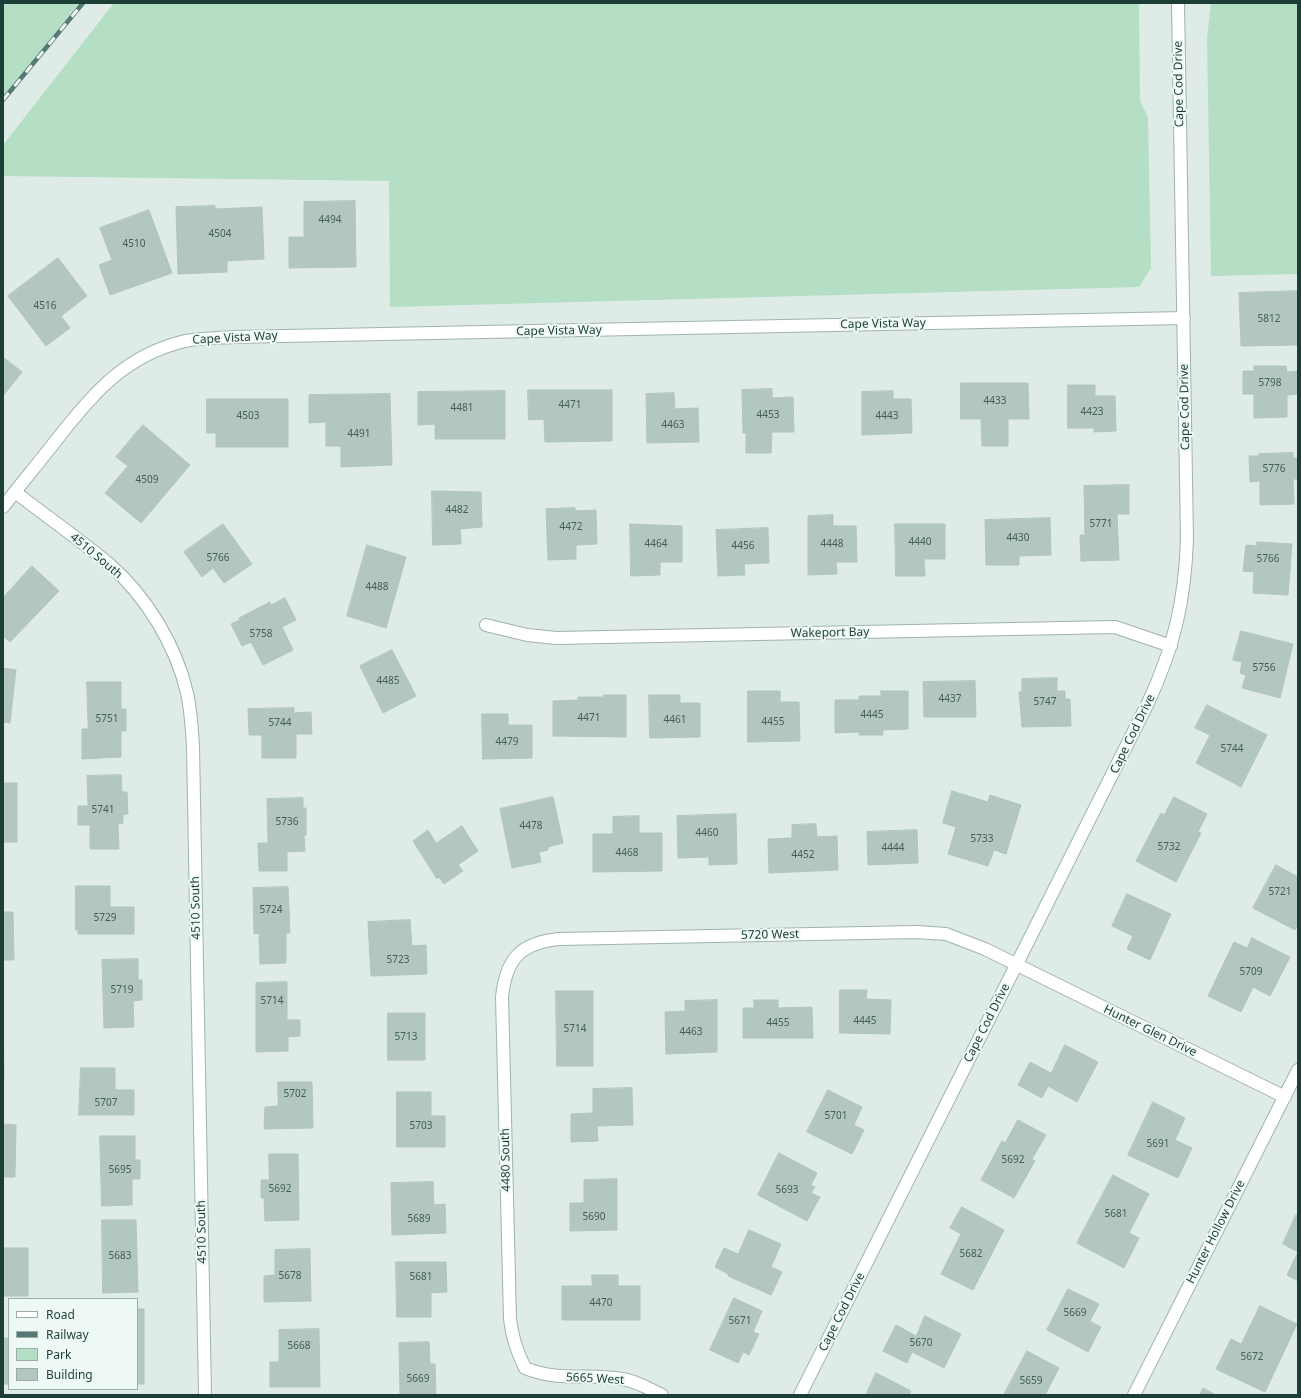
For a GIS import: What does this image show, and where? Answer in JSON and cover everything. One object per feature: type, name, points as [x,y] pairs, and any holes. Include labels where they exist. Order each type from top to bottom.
[{"type":"street","name":"Cape Cod Drive","points":[[800,1395],[1148,703],[1171,646],[1179,620],[1186,567],[1184,318],[1178,3]]},
{"type":"street","name":"Cape Vista Way","points":[[3,507],[89,399],[106,382],[124,368],[143,357],[186,341],[241,337],[1184,318]]},
{"type":"street","name":"4510 South","points":[[15,492],[110,565],[131,586],[150,611],[165,637],[187,692],[193,747],[205,1395]]},
{"type":"street","name":"Wakeport Bay","points":[[486,625],[527,635],[556,638],[1115,627],[1171,646]]},
{"type":"street","name":"5720 West","points":[[519,953],[537,942],[559,939],[931,932],[958,938],[986,949],[1016,966]]},
{"type":"street","name":"4480 South","points":[[519,953],[511,962],[506,972],[502,997],[510,1319],[512,1336],[517,1353],[525,1368]]},
{"type":"street","name":"Hunter Glen Drive","points":[[1016,966],[1284,1097]]},
{"type":"street","name":"Hunter Hollow Drive","points":[[1134,1395],[1298,1070]]},
{"type":"street","name":"5665 West","points":[[525,1368],[539,1374],[554,1376],[624,1379],[635,1382],[662,1395]]},
{"type":"green space","points":[[3,3],[79,3],[3,99]]},
{"type":"green space","points":[[114,3],[1139,3],[1140,101],[1148,117],[1151,268],[1139,287],[390,307],[389,181],[3,176],[3,145]]},
{"type":"green space","points":[[1211,3],[1298,3],[1298,274],[1211,276],[1207,38]]},
{"type":"building","points":[[355,201],[356,267],[289,268],[289,237],[304,237],[304,202]]},
{"type":"building","points":[[215,206],[215,209],[262,207],[264,259],[227,261],[227,272],[178,274],[176,207]]},
{"type":"building","points":[[149,210],[172,273],[110,295],[99,265],[112,260],[100,228]]},
{"type":"building","points":[[58,258],[87,296],[61,316],[70,328],[46,346],[8,296]]},
{"type":"building","points":[[1298,291],[1298,345],[1241,346],[1239,293]]},
{"type":"building","points":[[3,357],[22,372],[3,396]]},
{"type":"building","points":[[1254,366],[1286,366],[1287,372],[1297,371],[1298,394],[1287,395],[1287,417],[1254,418],[1254,394],[1243,394],[1243,371],[1254,371]]},
{"type":"building","points":[[961,383],[1028,383],[1029,419],[1008,419],[1008,446],[982,446],[981,419],[961,419]]},
{"type":"building","points":[[1068,385],[1095,385],[1095,396],[1115,396],[1116,431],[1094,432],[1094,428],[1068,428]]},
{"type":"building","points":[[772,389],[772,398],[793,397],[794,432],[772,432],[771,453],[746,453],[746,433],[743,433],[742,390]]},
{"type":"building","points":[[528,390],[612,390],[612,441],[545,442],[544,419],[529,420]]},
{"type":"building","points":[[505,391],[505,439],[435,439],[435,424],[418,425],[418,392]]},
{"type":"building","points":[[893,391],[893,399],[911,399],[912,433],[862,435],[862,392]]},
{"type":"building","points":[[674,393],[675,409],[698,408],[699,442],[647,443],[646,394]]},
{"type":"building","points":[[390,394],[392,465],[341,467],[341,446],[326,446],[326,422],[309,423],[309,395]]},
{"type":"building","points":[[207,399],[288,399],[288,447],[216,447],[216,433],[207,433]]},
{"type":"building","points":[[143,425],[190,465],[141,523],[105,493],[128,466],[116,457]]},
{"type":"building","points":[[1293,453],[1293,458],[1298,458],[1298,479],[1293,479],[1294,504],[1260,505],[1260,481],[1250,482],[1249,456],[1259,456],[1259,454]]},
{"type":"building","points":[[1129,485],[1129,514],[1117,514],[1119,560],[1081,561],[1080,535],[1085,535],[1084,486]]},
{"type":"building","points":[[432,491],[481,492],[482,527],[460,529],[461,544],[433,545]]},
{"type":"building","points":[[575,508],[575,511],[596,510],[597,544],[576,545],[576,559],[548,560],[546,509]]},
{"type":"building","points":[[833,515],[833,526],[856,526],[857,562],[836,562],[837,574],[808,575],[808,516]]},
{"type":"building","points":[[1050,518],[1051,555],[1019,556],[1019,565],[986,565],[985,520]]},
{"type":"building","points":[[223,524],[252,564],[224,583],[213,568],[202,577],[184,552]]},
{"type":"building","points":[[630,524],[682,526],[682,562],[660,562],[660,575],[631,576]]},
{"type":"building","points":[[895,524],[945,524],[945,559],[924,559],[925,576],[896,576]]},
{"type":"building","points":[[768,528],[769,563],[744,564],[745,575],[718,576],[716,530]]},
{"type":"building","points":[[1257,542],[1292,544],[1288,595],[1253,593],[1254,572],[1243,571],[1246,545],[1257,546]]},
{"type":"building","points":[[367,545],[406,557],[386,628],[347,616]]},
{"type":"building","points":[[32,566],[59,591],[10,642],[3,636],[3,598]]},
{"type":"building","points":[[285,598],[296,620],[282,627],[293,650],[263,665],[251,642],[242,646],[231,624],[240,620],[239,618],[270,602],[271,605]]},
{"type":"building","points":[[1241,631],[1293,644],[1280,698],[1242,688],[1246,675],[1240,673],[1242,662],[1233,660]]},
{"type":"building","points":[[392,650],[416,696],[383,713],[360,666]]},
{"type":"building","points":[[3,668],[16,670],[10,723],[3,722]]},
{"type":"building","points":[[1057,678],[1057,691],[1065,691],[1065,699],[1070,699],[1071,726],[1022,727],[1019,692],[1022,692],[1022,679]]},
{"type":"building","points":[[975,681],[976,717],[924,717],[923,682]]},
{"type":"building","points":[[87,682],[121,682],[121,709],[126,709],[126,731],[121,731],[121,757],[82,759],[82,729],[88,729]]},
{"type":"building","points":[[748,691],[780,691],[780,702],[799,702],[800,741],[748,742]]},
{"type":"building","points":[[881,691],[908,691],[908,729],[883,730],[883,735],[859,735],[859,732],[835,733],[835,700],[859,700],[859,696],[881,696]]},
{"type":"building","points":[[604,695],[626,695],[626,737],[553,736],[553,701],[578,700],[578,697],[604,697]]},
{"type":"building","points":[[649,695],[680,695],[680,703],[700,703],[700,737],[650,738]]},
{"type":"building","points":[[1207,705],[1267,735],[1241,787],[1196,763],[1210,735],[1195,728]]},
{"type":"building","points":[[294,708],[294,713],[311,712],[312,734],[296,734],[296,758],[262,758],[262,735],[249,735],[248,709]]},
{"type":"building","points":[[482,714],[508,714],[508,725],[532,725],[532,758],[483,759]]},
{"type":"building","points":[[121,775],[122,792],[127,792],[128,814],[123,814],[123,823],[118,824],[119,849],[90,849],[90,825],[78,825],[78,806],[88,806],[87,776]]},
{"type":"building","points":[[3,783],[17,783],[17,842],[3,842]]},
{"type":"building","points":[[952,791],[988,802],[990,795],[1021,805],[1006,854],[994,850],[988,866],[948,854],[956,827],[943,823]]},
{"type":"building","points":[[553,797],[563,843],[548,847],[548,850],[539,852],[541,862],[512,868],[500,809]]},
{"type":"building","points":[[1174,797],[1207,814],[1198,832],[1201,833],[1176,882],[1136,861],[1161,813],[1164,815]]},
{"type":"building","points":[[303,798],[303,808],[306,808],[306,835],[304,835],[305,851],[287,852],[287,871],[259,871],[258,843],[268,843],[267,799]]},
{"type":"building","points":[[736,814],[737,864],[709,865],[709,857],[678,858],[677,816]]},
{"type":"building","points":[[639,816],[639,833],[662,833],[662,871],[593,872],[593,834],[613,834],[613,817]]},
{"type":"building","points":[[816,824],[817,837],[837,836],[838,870],[769,873],[768,839],[792,838],[792,825]]},
{"type":"building","points":[[462,826],[478,851],[458,865],[463,871],[444,884],[439,877],[437,879],[413,841],[428,830],[436,843]]},
{"type":"building","points":[[917,830],[918,863],[868,865],[867,832]]},
{"type":"building","points":[[1276,865],[1298,877],[1298,925],[1295,930],[1253,908]]},
{"type":"building","points":[[76,886],[110,886],[110,907],[134,907],[134,934],[78,934],[78,929],[76,930]]},
{"type":"building","points":[[288,887],[290,933],[286,933],[286,963],[260,964],[259,933],[254,934],[253,888]]},
{"type":"building","points":[[1127,894],[1171,914],[1150,960],[1127,949],[1133,936],[1112,926]]},
{"type":"building","points":[[3,912],[13,912],[14,960],[3,960]]},
{"type":"building","points":[[410,920],[412,946],[426,945],[427,974],[371,976],[368,922]]},
{"type":"building","points":[[1252,938],[1290,957],[1270,996],[1253,987],[1241,1012],[1208,996],[1234,942],[1247,948]]},
{"type":"building","points":[[138,959],[138,980],[142,980],[142,1000],[133,1001],[134,1027],[104,1028],[102,960]]},
{"type":"building","points":[[287,982],[287,1020],[300,1020],[300,1036],[288,1037],[288,1051],[256,1052],[256,983]]},
{"type":"building","points":[[840,990],[867,990],[866,999],[891,1000],[890,1034],[840,1033]]},
{"type":"building","points":[[556,991],[593,991],[593,1066],[557,1066]]},
{"type":"building","points":[[717,1000],[717,1052],[666,1054],[665,1012],[685,1011],[685,1001]]},
{"type":"building","points":[[754,1000],[778,1000],[778,1008],[812,1007],[813,1038],[743,1038],[743,1008],[754,1008]]},
{"type":"building","points":[[3,1009],[4,1078],[3,1078]]},
{"type":"building","points":[[388,1013],[425,1013],[425,1060],[388,1060]]},
{"type":"building","points":[[1065,1045],[1098,1062],[1077,1102],[1048,1086],[1042,1098],[1018,1085],[1030,1062],[1051,1073]]},
{"type":"building","points":[[81,1068],[115,1068],[115,1090],[134,1090],[134,1115],[79,1115]]},
{"type":"building","points":[[278,1082],[312,1082],[313,1128],[264,1129],[265,1107],[278,1106]]},
{"type":"building","points":[[632,1088],[633,1125],[597,1126],[598,1141],[571,1142],[571,1114],[593,1113],[593,1089]]},
{"type":"building","points":[[828,1090],[862,1107],[854,1125],[864,1130],[852,1154],[807,1132]]},
{"type":"building","points":[[397,1092],[431,1092],[431,1116],[445,1116],[445,1147],[397,1147]]},
{"type":"building","points":[[1153,1102],[1185,1118],[1175,1140],[1192,1148],[1178,1178],[1128,1155]]},
{"type":"building","points":[[1018,1120],[1046,1135],[1032,1159],[1035,1161],[1014,1198],[981,1180],[1002,1141],[1005,1143]]},
{"type":"building","points":[[3,1124],[16,1125],[15,1177],[3,1177]]},
{"type":"building","points":[[100,1136],[135,1136],[135,1160],[140,1160],[140,1179],[132,1179],[132,1205],[102,1206]]},
{"type":"building","points":[[779,1153],[817,1173],[811,1185],[815,1187],[811,1193],[820,1197],[807,1221],[758,1195]]},
{"type":"building","points":[[269,1154],[298,1154],[299,1220],[265,1221],[264,1198],[261,1198],[261,1180],[269,1180]]},
{"type":"building","points":[[1113,1175],[1149,1194],[1129,1233],[1139,1238],[1124,1268],[1077,1243]]},
{"type":"building","points":[[617,1179],[617,1230],[570,1231],[570,1203],[584,1203],[584,1180]]},
{"type":"building","points":[[433,1182],[434,1205],[445,1204],[446,1233],[392,1235],[391,1183]]},
{"type":"building","points":[[962,1207],[1004,1230],[973,1290],[941,1274],[961,1234],[950,1228]]},
{"type":"building","points":[[1296,1215],[1298,1216],[1298,1252],[1283,1244]]},
{"type":"building","points":[[102,1220],[136,1220],[138,1292],[103,1293]]},
{"type":"building","points":[[749,1230],[781,1244],[771,1267],[782,1272],[771,1295],[728,1276],[728,1274],[715,1267],[724,1248],[738,1254]]},
{"type":"building","points":[[3,1248],[28,1248],[28,1296],[3,1296]]},
{"type":"building","points":[[310,1249],[311,1301],[264,1302],[264,1276],[275,1275],[275,1250]]},
{"type":"building","points":[[1298,1252],[1298,1281],[1287,1275]]},
{"type":"building","points":[[396,1262],[446,1262],[447,1292],[431,1293],[431,1317],[397,1317]]},
{"type":"building","points":[[592,1275],[618,1275],[618,1286],[640,1286],[640,1320],[562,1320],[562,1286],[592,1286]]},
{"type":"building","points":[[1068,1289],[1099,1304],[1090,1321],[1101,1327],[1088,1352],[1047,1330]]},
{"type":"building","points":[[734,1298],[762,1311],[753,1332],[759,1334],[749,1355],[743,1352],[738,1363],[710,1350]]},
{"type":"building","points":[[1260,1306],[1297,1324],[1265,1392],[1216,1369],[1231,1339],[1241,1344]]},
{"type":"building","points":[[138,1309],[144,1309],[144,1384],[138,1384]]},
{"type":"building","points":[[925,1316],[961,1334],[944,1368],[912,1352],[907,1363],[883,1351],[896,1325],[916,1336]]},
{"type":"building","points":[[319,1329],[320,1387],[270,1387],[270,1362],[279,1362],[279,1330]]},
{"type":"building","points":[[3,1338],[8,1338],[8,1384],[3,1384]]},
{"type":"building","points":[[429,1342],[430,1364],[435,1364],[436,1395],[400,1395],[399,1343]]},
{"type":"building","points":[[1027,1351],[1059,1368],[1045,1395],[1004,1395]]},
{"type":"building","points":[[876,1373],[911,1391],[909,1395],[866,1395]]},
{"type":"building","points":[[1203,1388],[1216,1395],[1200,1395]]},
{"type":"railway","points":[[3,100],[83,3]]}]
